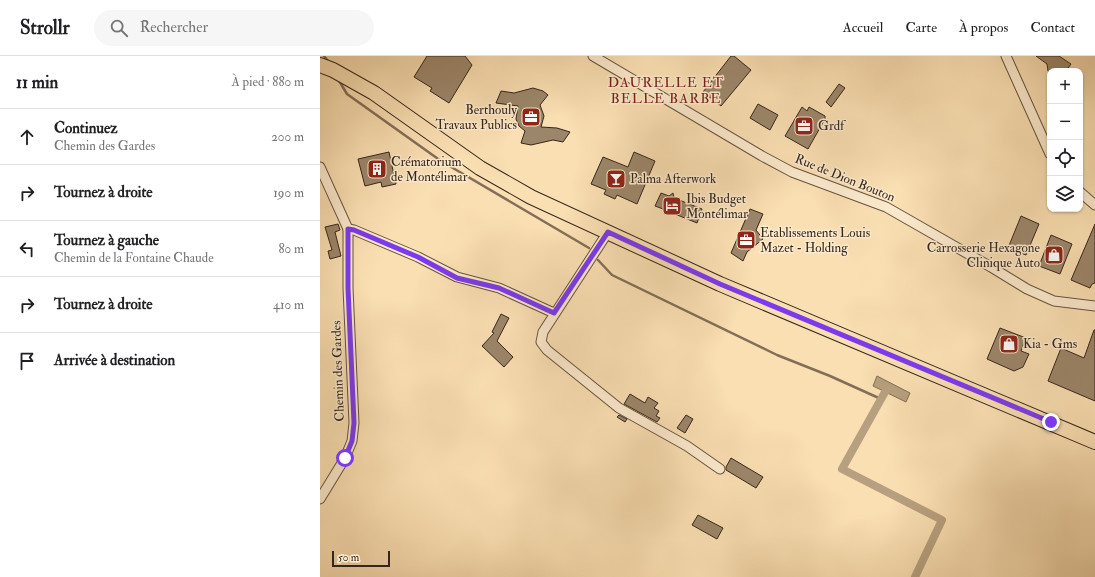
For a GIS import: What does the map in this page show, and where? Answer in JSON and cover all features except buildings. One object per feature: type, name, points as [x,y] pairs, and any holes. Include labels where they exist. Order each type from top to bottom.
[{"type":"main road","points":[[320,65],[333,70],[374,93],[480,168],[531,197],[720,284],[1094,441]]},
{"type":"street","name":"Rue de Dion Bouton","points":[[593,56],[762,156],[792,172],[886,207],[1027,289],[1054,301],[1095,306]]},
{"type":"street","points":[[1006,56],[1047,147]]},
{"type":"street","name":"Chemin des Gardes","points":[[320,167],[348,229],[348,288],[354,423],[352,441],[345,458],[320,499]]},
{"type":"street","points":[[1083,195],[1095,205]]},
{"type":"street","points":[[348,229],[354,230],[418,257],[457,278],[499,288],[554,313]]},
{"type":"street","points":[[608,232],[554,313],[543,332],[541,342],[547,350],[619,408],[687,446],[720,469]]},
{"type":"shaded area","points":[[877,376],[910,393],[906,402],[873,386]]},
{"type":"waterway","points":[[324,56],[328,61]]},
{"type":"waterway","points":[[338,79],[347,94],[441,161],[589,248]]},
{"type":"waterway","points":[[598,260],[612,275],[777,355],[830,376],[881,399]]},
{"type":"waterway","points":[[885,392],[842,469],[942,520],[915,577]]},
{"type":"place","name":"Berthouly Travaux Publics","points":[[531,117]]},
{"type":"place","name":"Grdf","points":[[804,126]]},
{"type":"place","name":"Crématorium de Montélimar","points":[[377,169]]},
{"type":"place","name":"Palma Afterwork","points":[[616,179]]},
{"type":"place","name":"Ibis Budget Montélimar","points":[[672,206]]},
{"type":"place","name":"Etablissements Louis Mazet - Holding","points":[[746,240]]},
{"type":"place","name":"Carrosserie Hexagone Clinique Auto","points":[[1054,255]]},
{"type":"place","name":"Kia - Gms","points":[[1009,344]]},
{"type":"district","name":"DAURELLE ET BELLE BARBE","points":[[666,90]]},
{"type":"route","points":[[345,458],[352,441],[354,423],[348,288],[348,229],[354,230],[418,257],[457,278],[499,288],[554,313],[608,232],[720,284],[1051,422]]}]
